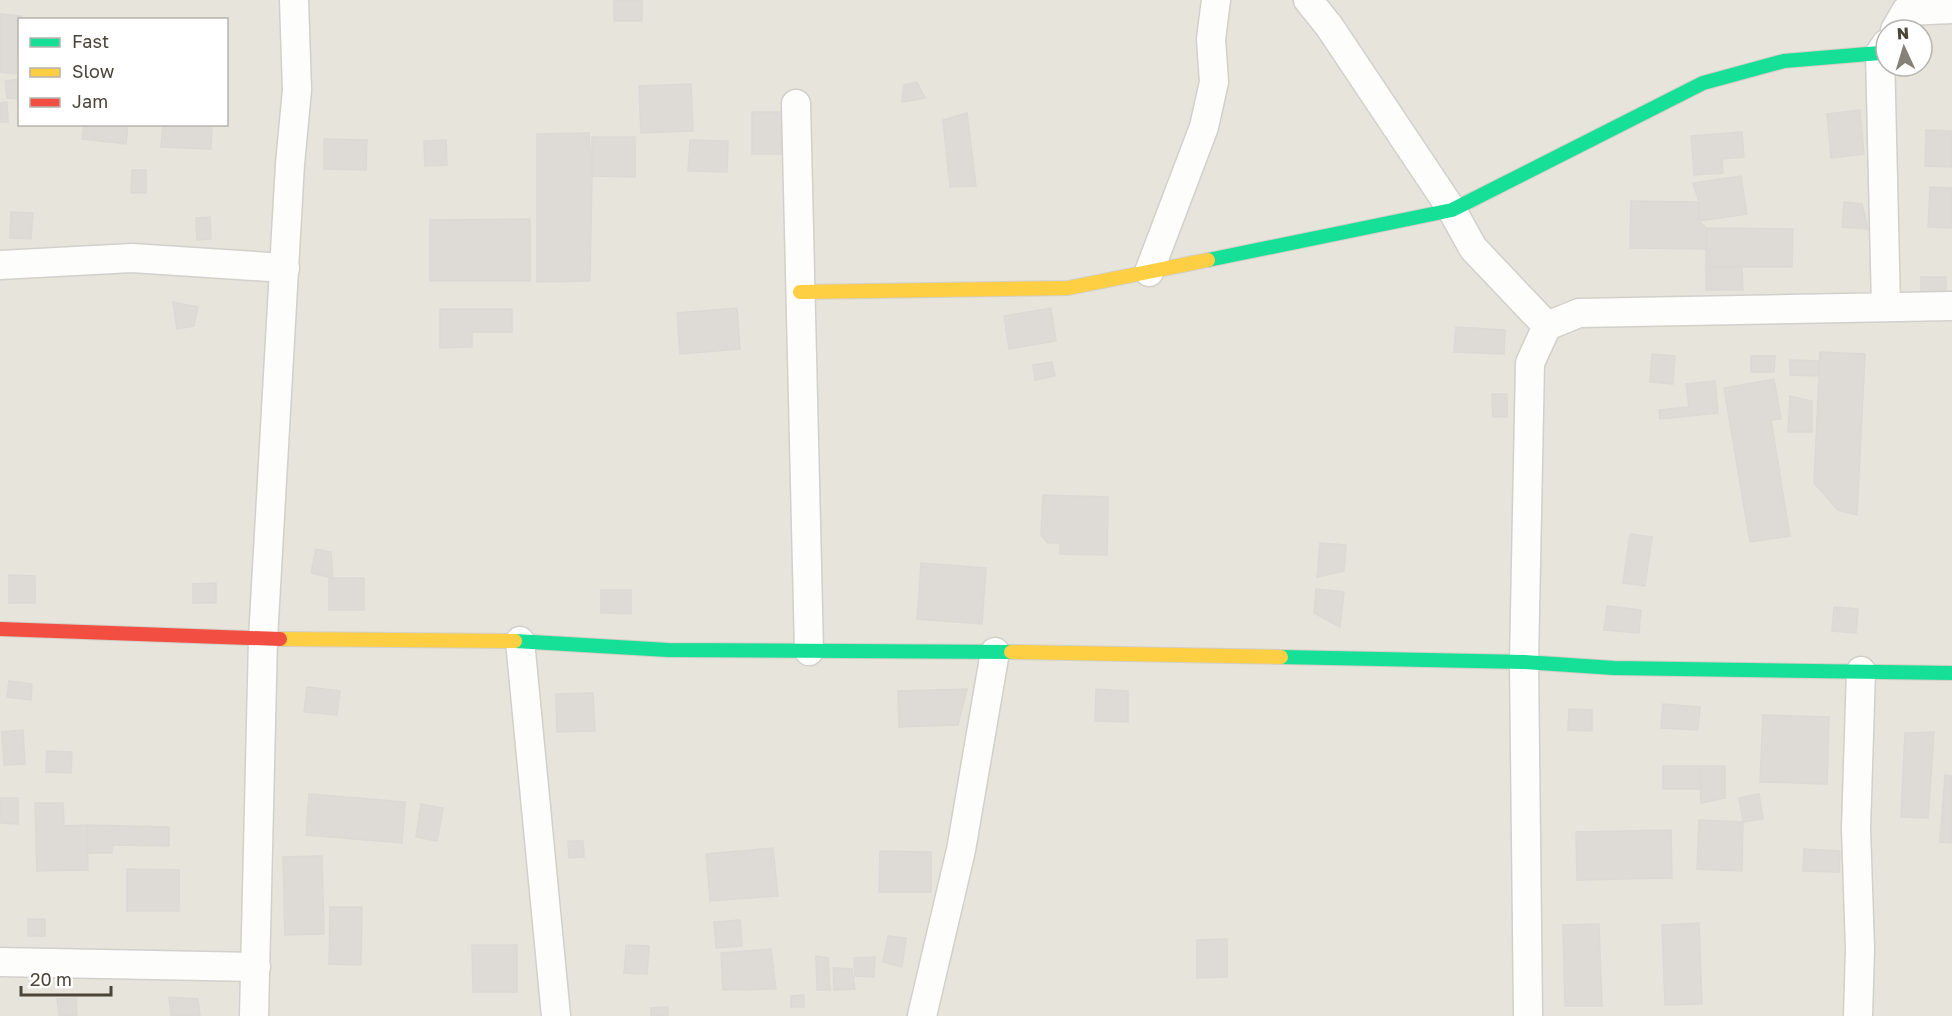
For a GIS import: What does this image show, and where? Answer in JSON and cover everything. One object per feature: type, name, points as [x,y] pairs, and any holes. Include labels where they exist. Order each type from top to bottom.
[{"type":"street","points":[[254,1016],[263,639],[290,164],[297,90],[294,0]]},
{"type":"street","points":[[1149,272],[1204,127],[1214,82],[1210,39],[1216,0]]},
{"type":"street","points":[[1308,0],[1329,26],[1452,210],[1473,248],[1547,326]]},
{"type":"street","points":[[1902,18],[1906,11],[1952,9]]},
{"type":"street","points":[[800,292],[1068,288],[1452,210],[1703,83],[1784,61],[1874,44]]},
{"type":"street","points":[[1886,307],[1887,78]]},
{"type":"street","points":[[796,104],[808,651]]},
{"type":"street","points":[[0,266],[132,258],[285,268]]},
{"type":"street","points":[[1528,1016],[1524,662],[1530,363],[1547,326],[1579,313],[1952,306]]},
{"type":"street","points":[[0,629],[263,639],[520,641],[668,650],[995,652],[1524,662],[1614,668],[1952,674]]},
{"type":"street","points":[[520,641],[556,1016]]},
{"type":"street","points":[[922,1016],[961,850],[995,652]]},
{"type":"street","points":[[1858,1016],[1860,950],[1856,829],[1861,671]]},
{"type":"street","points":[[0,962],[255,967]]},
{"type":"shaded area","points":[[0,0],[1952,0],[1952,1016],[0,1016]]},
{"type":"building","points":[[614,0],[642,0],[642,21],[614,21]]},
{"type":"building","points":[[0,14],[22,16],[18,18],[16,74],[0,72]]},
{"type":"building","points":[[18,79],[18,99],[7,98],[5,81]]},
{"type":"building","points":[[917,82],[925,98],[902,102],[904,85]]},
{"type":"building","points":[[691,84],[693,131],[641,133],[639,86]]},
{"type":"building","points":[[7,102],[8,122],[0,122],[0,103]]},
{"type":"building","points":[[1860,110],[1864,154],[1831,158],[1827,114]]},
{"type":"building","points":[[752,112],[787,112],[787,154],[752,154]]},
{"type":"building","points":[[967,113],[976,186],[950,187],[943,120]]},
{"type":"building","points":[[84,126],[128,126],[126,144],[82,139]]},
{"type":"building","points":[[163,126],[212,126],[211,149],[161,147]]},
{"type":"building","points":[[1926,130],[1952,131],[1952,167],[1925,166]]},
{"type":"building","points":[[1742,132],[1744,157],[1722,159],[1723,173],[1694,175],[1691,136]]},
{"type":"building","points":[[589,133],[592,176],[590,281],[537,282],[537,134]]},
{"type":"building","points":[[592,137],[635,137],[635,177],[592,176]]},
{"type":"building","points":[[324,139],[367,140],[366,170],[324,169]]},
{"type":"building","points":[[446,140],[447,165],[425,166],[424,141]]},
{"type":"building","points":[[690,140],[728,141],[727,172],[688,171]]},
{"type":"building","points":[[132,170],[146,170],[146,193],[131,193]]},
{"type":"building","points":[[1741,176],[1747,214],[1699,221],[1699,202],[1693,183]]},
{"type":"building","points":[[1930,187],[1952,188],[1952,228],[1928,227]]},
{"type":"building","points":[[1631,201],[1699,202],[1699,221],[1706,228],[1706,249],[1630,248]]},
{"type":"building","points":[[1844,202],[1862,204],[1868,229],[1842,227]]},
{"type":"building","points":[[11,212],[33,213],[31,239],[10,238]]},
{"type":"building","points":[[210,217],[211,239],[197,240],[196,218]]},
{"type":"building","points":[[530,219],[530,281],[430,281],[430,220]]},
{"type":"building","points":[[1706,228],[1793,229],[1792,267],[1706,267]]},
{"type":"building","points":[[1742,266],[1743,290],[1706,290],[1706,267]]},
{"type":"building","points":[[1921,277],[1946,277],[1946,299],[1921,299]]},
{"type":"building","points":[[173,302],[198,307],[194,326],[177,329]]},
{"type":"building","points":[[737,308],[740,349],[680,354],[677,313]]},
{"type":"building","points":[[1051,308],[1056,341],[1009,349],[1004,316]]},
{"type":"building","points":[[440,309],[512,309],[512,332],[472,332],[472,347],[440,348]]},
{"type":"building","points":[[1456,327],[1505,330],[1504,354],[1454,352]]},
{"type":"building","points":[[1820,352],[1865,354],[1857,515],[1838,510],[1814,483]]},
{"type":"building","points":[[1652,354],[1675,356],[1673,384],[1650,382]]},
{"type":"building","points":[[1751,356],[1775,356],[1774,372],[1751,372]]},
{"type":"building","points":[[1790,360],[1819,361],[1819,376],[1790,375]]},
{"type":"building","points":[[1052,362],[1055,376],[1035,380],[1033,365]]},
{"type":"building","points":[[1774,379],[1781,419],[1771,420],[1790,536],[1750,542],[1724,388]]},
{"type":"building","points":[[1715,381],[1718,413],[1660,419],[1659,410],[1689,407],[1686,384]]},
{"type":"building","points":[[1492,394],[1507,394],[1507,417],[1493,417]]},
{"type":"building","points":[[1790,396],[1812,401],[1812,432],[1788,432]]},
{"type":"building","points":[[1043,495],[1108,497],[1107,555],[1060,554],[1060,543],[1048,543],[1041,535]]},
{"type":"building","points":[[1630,534],[1652,537],[1645,586],[1623,583]]},
{"type":"building","points":[[1320,543],[1346,545],[1344,571],[1317,577]]},
{"type":"building","points":[[316,549],[331,552],[333,578],[311,573]]},
{"type":"building","points":[[921,563],[986,568],[982,624],[917,619]]},
{"type":"building","points":[[9,575],[35,576],[35,603],[9,603]]},
{"type":"building","points":[[329,578],[364,578],[364,610],[329,610]]},
{"type":"building","points":[[216,583],[216,603],[193,603],[193,584]]},
{"type":"building","points":[[1316,589],[1344,592],[1340,627],[1314,613]]},
{"type":"building","points":[[601,590],[631,590],[631,614],[601,613]]},
{"type":"building","points":[[1607,606],[1641,610],[1639,633],[1604,630]]},
{"type":"building","points":[[1834,607],[1858,609],[1856,633],[1832,631]]},
{"type":"building","points":[[9,681],[32,684],[31,700],[7,697]]},
{"type":"building","points":[[307,687],[340,691],[337,715],[304,712]]},
{"type":"building","points":[[967,689],[958,725],[899,727],[898,691]]},
{"type":"building","points":[[1096,689],[1128,691],[1128,722],[1095,721]]},
{"type":"building","points":[[593,693],[595,731],[557,732],[556,694]]},
{"type":"building","points":[[1663,704],[1700,707],[1698,730],[1661,728]]},
{"type":"building","points":[[1569,709],[1592,710],[1592,731],[1568,730]]},
{"type":"building","points":[[1763,715],[1829,717],[1827,784],[1760,782]]},
{"type":"building","points":[[23,730],[25,764],[4,765],[2,732]]},
{"type":"building","points":[[1934,732],[1928,818],[1901,817],[1905,733]]},
{"type":"building","points":[[47,751],[72,752],[71,773],[46,772]]},
{"type":"building","points":[[1663,766],[1700,766],[1701,789],[1663,789]]},
{"type":"building","points":[[1700,766],[1725,766],[1725,798],[1701,803]]},
{"type":"building","points":[[1945,775],[1952,776],[1952,843],[1940,842]]},
{"type":"building","points":[[309,794],[405,802],[402,843],[306,835]]},
{"type":"building","points":[[1759,794],[1763,819],[1743,822],[1739,798]]},
{"type":"building","points":[[0,798],[18,798],[18,824],[0,823]]},
{"type":"building","points":[[35,803],[63,803],[64,826],[87,825],[88,870],[37,871]]},
{"type":"building","points":[[421,804],[443,808],[437,841],[416,837]]},
{"type":"building","points":[[1699,820],[1743,822],[1742,871],[1697,869]]},
{"type":"building","points":[[87,825],[169,827],[169,846],[112,845],[112,853],[86,853]]},
{"type":"building","points":[[1671,830],[1672,878],[1577,880],[1576,832]]},
{"type":"building","points":[[568,841],[583,841],[584,857],[569,858]]},
{"type":"building","points":[[773,848],[778,896],[710,901],[706,854]]},
{"type":"building","points":[[1804,849],[1840,851],[1839,872],[1803,871]]},
{"type":"building","points":[[880,851],[931,852],[931,892],[879,892]]},
{"type":"building","points":[[322,856],[324,934],[285,935],[283,857]]},
{"type":"building","points":[[127,869],[179,870],[179,911],[127,911]]},
{"type":"building","points":[[330,907],[362,907],[361,965],[329,964]]},
{"type":"building","points":[[28,919],[45,919],[45,936],[28,936]]},
{"type":"building","points":[[740,920],[742,946],[716,948],[714,922]]},
{"type":"building","points":[[1699,923],[1702,1004],[1665,1005],[1662,925]]},
{"type":"building","points":[[1599,924],[1602,1006],[1565,1006],[1563,925]]},
{"type":"building","points":[[888,936],[906,938],[902,967],[883,962]]},
{"type":"building","points":[[1227,939],[1227,977],[1197,978],[1197,940]]},
{"type":"building","points":[[472,945],[517,945],[517,992],[473,992]]},
{"type":"building","points":[[626,945],[649,946],[647,974],[624,973]]},
{"type":"building","points":[[771,949],[776,989],[723,990],[721,953]]},
{"type":"building","points":[[816,956],[828,958],[830,990],[817,990]]},
{"type":"building","points":[[875,957],[874,977],[855,976],[854,958]]},
{"type":"building","points":[[833,968],[852,969],[855,989],[834,990]]},
{"type":"building","points":[[804,995],[804,1007],[791,1007],[791,996]]},
{"type":"building","points":[[169,997],[198,999],[200,1016],[171,1016]]},
{"type":"building","points":[[76,998],[77,1016],[59,1016],[57,999]]},
{"type":"building","points":[[668,1007],[668,1016],[651,1016],[651,1008]]},
{"type":"traffic: fast","points":[[1208,260],[1452,210],[1703,83],[1784,61],[1874,54]]},
{"type":"traffic: fast","points":[[515,641],[668,650],[1011,652]]},
{"type":"traffic: fast","points":[[1281,657],[1524,662],[1614,668],[1952,673]]},
{"type":"traffic: slow","points":[[800,292],[1068,288],[1208,260]]},
{"type":"traffic: slow","points":[[280,639],[515,641]]},
{"type":"traffic: slow","points":[[1011,652],[1281,657]]},
{"type":"traffic: jam","points":[[0,629],[280,639]]}]
